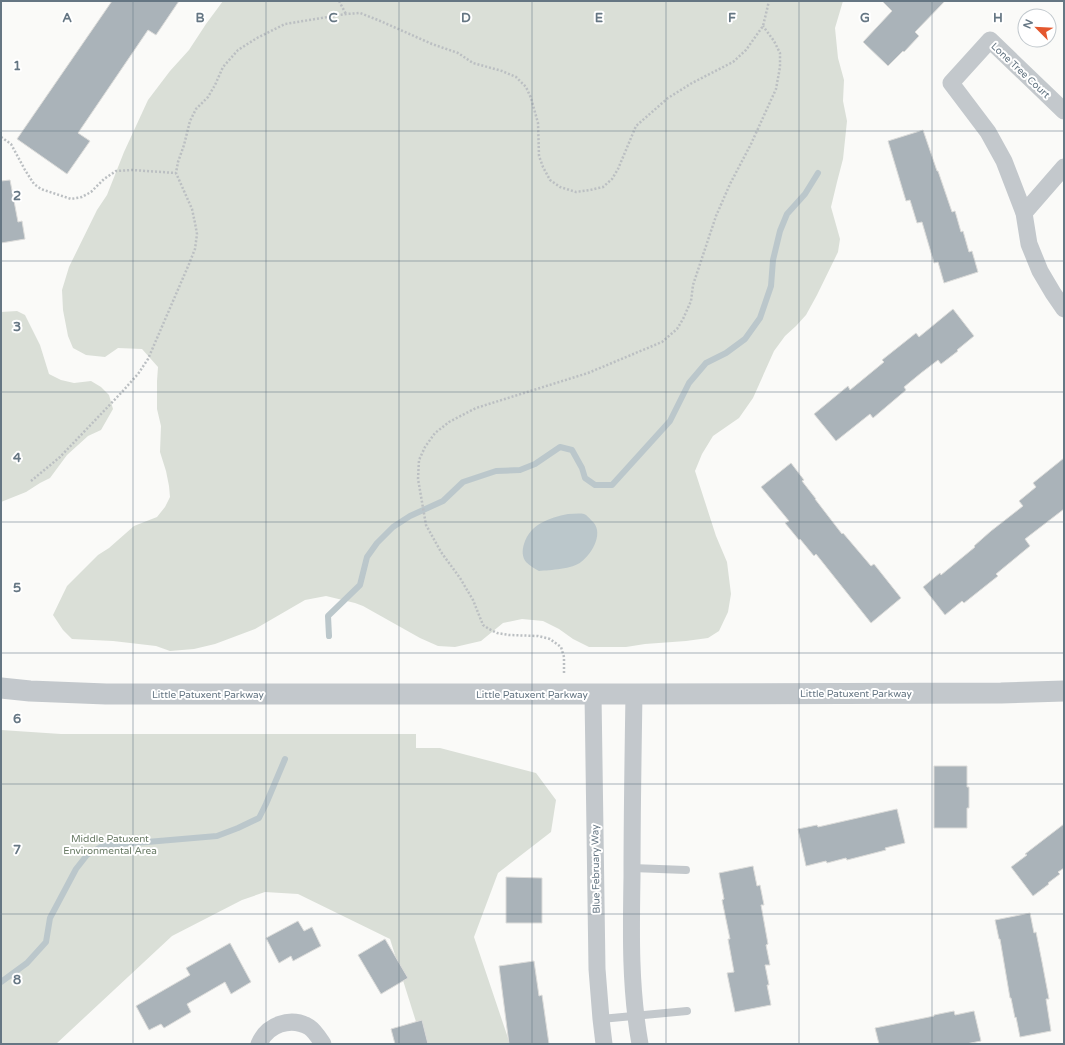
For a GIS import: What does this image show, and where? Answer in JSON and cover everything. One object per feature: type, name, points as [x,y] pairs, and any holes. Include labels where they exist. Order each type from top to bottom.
[{"type":"street","name":"Lone Tree Court","points":[[1064,111],[990,40],[951,83],[988,132],[1004,161],[1024,214],[1029,244],[1040,271],[1053,294],[1064,309]]},
{"type":"street","points":[[1024,214],[1064,167]]},
{"type":"street","name":"Little Patuxent Parkway","points":[[1,688],[30,691],[106,694],[993,693],[1064,691]]},
{"type":"street","name":"Blue February Way","points":[[593,694],[597,969],[604,1044]]},
{"type":"street","points":[[634,694],[632,971],[635,1016],[640,1044]]},
{"type":"street","points":[[259,1044],[262,1037],[272,1028],[284,1023],[296,1023],[309,1027],[318,1036],[323,1044]]},
{"type":"lane","points":[[632,868],[686,870]]},
{"type":"lane","points":[[601,1019],[687,1011]]},
{"type":"path","points":[[339,1],[346,14]]},
{"type":"path","points":[[31,481],[60,457],[121,393],[138,374],[148,358],[195,249],[197,234],[192,209],[176,173],[178,162],[190,121],[196,109],[208,96],[223,67],[238,50],[257,38],[285,24],[346,14],[360,14],[378,20],[432,44],[458,53],[474,63],[516,76],[526,87],[538,123],[539,156],[543,167],[550,180],[560,186],[576,192],[602,187],[612,179],[618,170],[636,126],[668,98],[692,83],[733,62],[746,50],[763,26],[769,1]]},
{"type":"path","points":[[564,694],[564,657],[561,647],[550,639],[538,636],[508,635],[493,631],[483,625],[473,600],[460,578],[441,552],[426,525],[419,490],[419,460],[425,447],[435,433],[449,422],[476,408],[588,373],[662,342],[677,329],[691,301],[697,270],[719,210],[776,89],[780,67],[780,53],[774,41],[763,26]]},
{"type":"path","points":[[1,136],[11,144],[34,184],[41,189],[71,199],[82,197],[92,192],[104,179],[116,171],[132,170],[176,173]]},
{"type":"green space","points":[[223,1],[843,1],[835,28],[838,58],[844,80],[843,101],[847,121],[843,159],[831,207],[840,239],[838,252],[806,315],[785,336],[774,351],[753,398],[739,418],[713,436],[702,454],[695,471],[716,536],[727,562],[731,594],[728,612],[719,631],[708,638],[686,641],[626,647],[589,647],[543,621],[522,619],[503,623],[481,641],[455,647],[438,646],[420,638],[363,606],[326,596],[305,600],[255,629],[215,644],[194,649],[170,651],[156,646],[113,641],[72,639],[63,630],[53,615],[67,586],[98,555],[109,548],[134,526],[157,517],[165,507],[170,497],[166,471],[160,452],[161,426],[157,409],[158,367],[142,349],[118,348],[105,357],[86,355],[73,348],[68,336],[63,310],[62,290],[69,267],[97,210],[107,195],[124,152],[148,100],[170,71],[189,50]]},
{"type":"green space","points":[[17,311],[25,315],[40,345],[49,374],[61,380],[74,383],[91,381],[101,387],[109,395],[113,409],[101,430],[88,436],[67,455],[50,478],[26,492],[1,502],[1,312]]},
{"type":"green space","name":"Middle Patuxent Environmental Area","points":[[1,730],[61,734],[416,734],[416,748],[440,748],[536,773],[556,800],[551,832],[498,873],[474,937],[510,1044],[423,1044],[390,939],[298,894],[265,892],[242,900],[172,936],[56,1044],[1,1044]]},
{"type":"shaded area","points":[[568,514],[584,514],[595,525],[597,530],[596,542],[590,553],[581,562],[567,568],[539,571],[532,567],[526,562],[523,556],[523,546],[531,531],[547,520]]},
{"type":"building","points":[[112,1],[179,1],[156,35],[148,30],[78,133],[90,141],[67,174],[17,139]]},
{"type":"building","points":[[882,1],[945,1],[915,32],[919,36],[888,66],[863,42],[892,11]]},
{"type":"building","points":[[923,130],[952,212],[955,211],[969,252],[972,251],[978,272],[944,283],[938,262],[934,263],[922,222],[917,223],[910,200],[906,201],[888,141]]},
{"type":"building","points":[[10,180],[18,222],[22,221],[25,239],[1,243],[1,181]]},
{"type":"building","points":[[953,309],[974,336],[941,364],[938,360],[921,373],[904,387],[906,390],[873,418],[870,414],[836,441],[814,414],[848,386],[850,390],[884,362],[882,360],[916,333],[919,337]]},
{"type":"building","points":[[1064,458],[1064,509],[1025,539],[1030,546],[996,574],[998,576],[964,603],[962,601],[945,615],[923,587],[940,573],[941,575],[975,547],[974,546],[991,531],[1023,506],[1019,501],[1036,487],[1033,483]]},
{"type":"building","points":[[791,463],[804,480],[802,481],[842,534],[843,533],[871,566],[874,564],[901,598],[871,623],[816,554],[814,556],[785,523],[789,521],[761,487]]},
{"type":"building","points":[[934,766],[967,766],[969,808],[967,808],[967,828],[934,828]]},
{"type":"building","points":[[897,809],[905,843],[885,848],[886,850],[847,860],[846,858],[806,866],[798,829],[817,825],[818,827]]},
{"type":"building","points":[[1064,824],[1064,868],[1058,872],[1060,874],[1048,883],[1049,884],[1033,896],[1011,867],[1027,855],[1025,854]]},
{"type":"building","points":[[753,866],[757,886],[760,885],[764,905],[761,905],[770,965],[765,965],[771,1005],[735,1012],[727,973],[734,972],[719,873]]},
{"type":"building","points":[[506,877],[542,878],[542,923],[506,923]]},
{"type":"building","points":[[1030,913],[1034,933],[1036,932],[1049,999],[1046,999],[1051,1031],[1020,1037],[1010,998],[1000,939],[995,920]]},
{"type":"building","points":[[298,921],[304,931],[312,927],[321,946],[293,961],[291,956],[279,963],[266,938]]},
{"type":"building","points":[[385,939],[408,978],[381,994],[358,955]]},
{"type":"building","points":[[230,943],[251,982],[231,994],[225,982],[187,1004],[191,1012],[164,1028],[161,1024],[149,1030],[136,1006],[190,975],[186,968]]},
{"type":"building","points":[[534,961],[539,996],[542,995],[549,1044],[509,1044],[499,966]]},
{"type":"building","points":[[954,1011],[955,1015],[974,1011],[981,1041],[966,1044],[879,1044],[875,1028]]},
{"type":"building","points":[[422,1020],[428,1044],[395,1044],[391,1029]]},
{"type":"waterway","points":[[329,636],[328,616],[360,585],[367,557],[377,543],[393,527],[410,516],[443,501],[463,482],[496,471],[520,470],[535,464],[560,447],[572,450],[582,468],[585,478],[595,485],[612,485],[670,421],[689,383],[706,363],[726,353],[745,339],[760,318],[771,286],[773,260],[780,231],[787,214],[805,194],[818,173]]},
{"type":"waterway","points":[[1,982],[27,963],[46,942],[50,918],[76,869],[87,855],[104,845],[217,836],[259,818],[285,759]]}]
